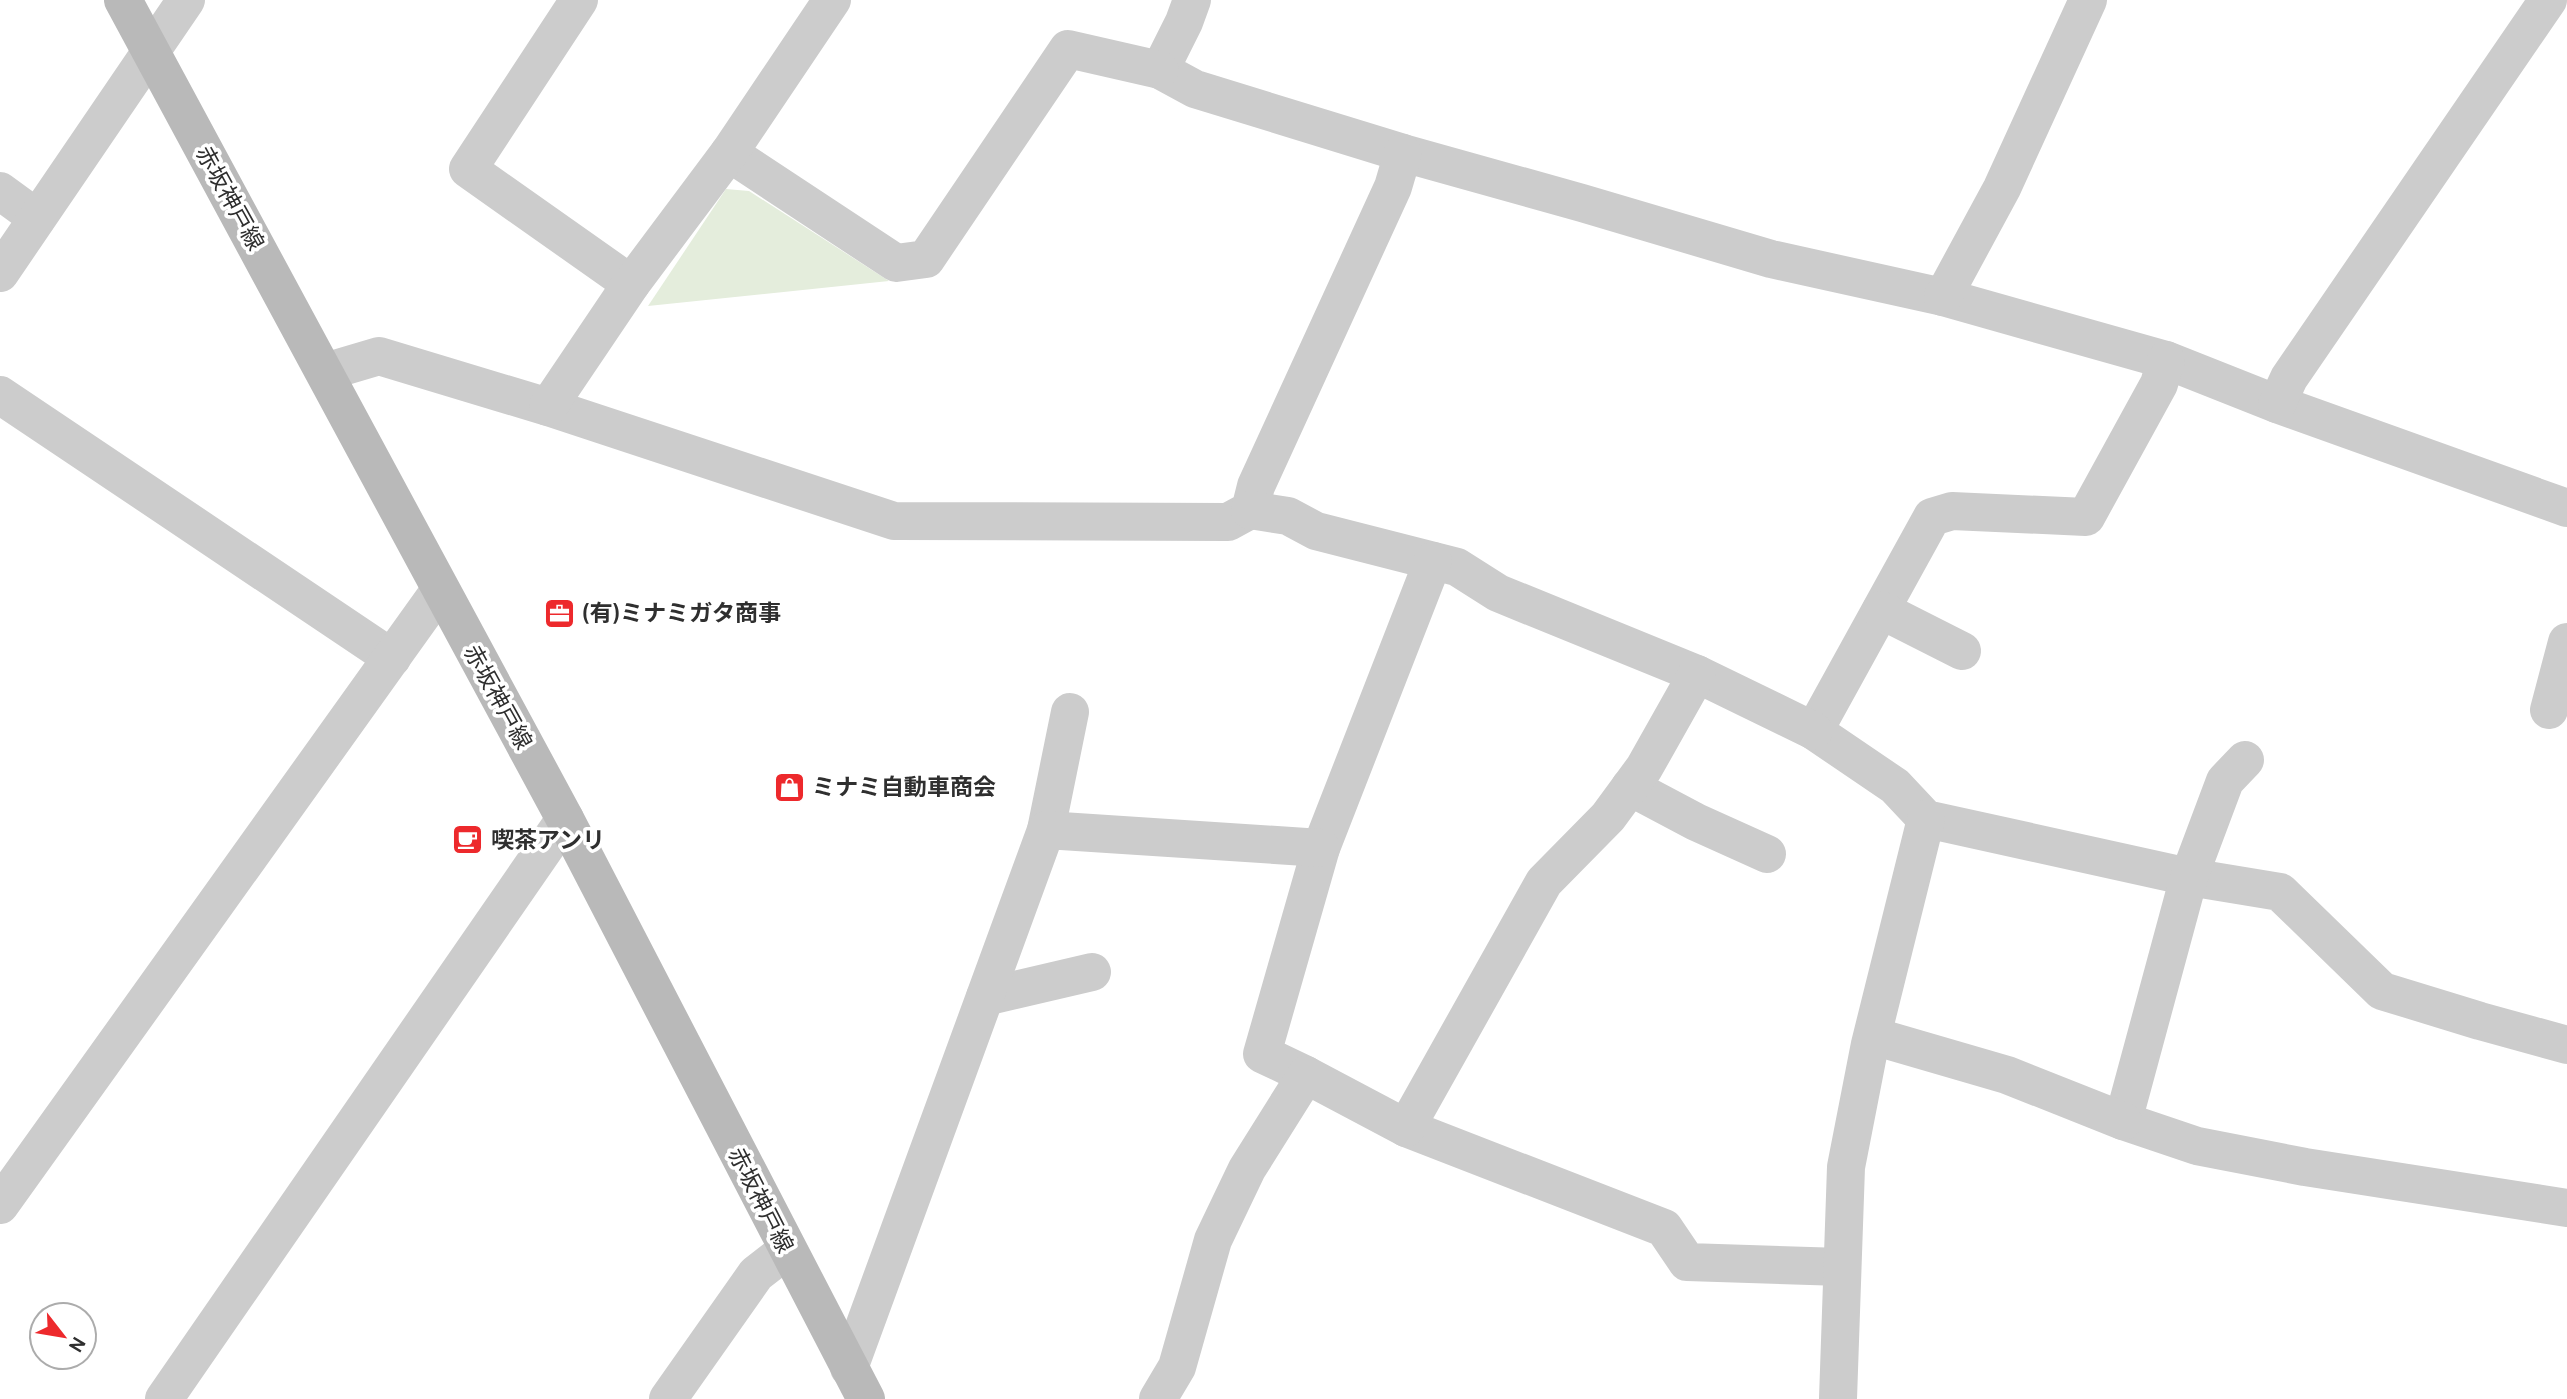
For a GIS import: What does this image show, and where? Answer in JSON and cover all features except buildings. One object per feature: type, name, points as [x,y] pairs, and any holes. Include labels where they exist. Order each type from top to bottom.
[{"type":"main road","name":"赤坂神戸線","points":[[123,0],[565,819],[857,1383]]},
{"type":"street","points":[[0,273],[186,0]]},
{"type":"street","points":[[579,0],[468,169],[631,284]]},
{"type":"street","points":[[548,407],[631,284],[729,153],[832,0]]},
{"type":"street","points":[[1160,70],[1192,0]]},
{"type":"street","points":[[1943,297],[2002,188],[2088,0]]},
{"type":"street","points":[[2277,404],[2289,378],[2548,0]]},
{"type":"street","points":[[729,153],[896,263],[926,259],[1068,49],[1160,70],[1195,89],[1403,153],[1771,259],[1943,297],[2166,360],[2277,404],[2567,508]]},
{"type":"street","points":[[1250,510],[1256,486],[1393,187],[1403,153]]},
{"type":"street","points":[[0,191],[37,218]]},
{"type":"street","points":[[325,372],[379,356],[548,407],[894,521],[1228,522],[1250,510],[1288,516],[1316,531],[1457,566],[1498,593],[1697,674],[1814,731],[1895,786],[1926,819],[2189,877],[2280,892],[2382,990],[2567,1045]]},
{"type":"street","points":[[1814,731],[1932,517],[1952,511],[2086,517],[2160,384],[2166,360]]},
{"type":"street","points":[[0,395],[392,657]]},
{"type":"street","points":[[1433,561],[1321,848],[1262,1054],[1406,1128],[1664,1228],[1688,1262],[1842,1267]]},
{"type":"street","points":[[0,1205],[440,590]]},
{"type":"street","points":[[1881,610],[1962,650]]},
{"type":"street","points":[[2549,710],[2567,642]]},
{"type":"street","points":[[1406,1128],[1544,882],[1608,817],[1644,768],[1697,674]]},
{"type":"street","points":[[857,1383],[985,997],[1046,830],[1070,712]]},
{"type":"street","points":[[2123,1121],[2189,877],[2225,781],[2245,760]]},
{"type":"street","points":[[1630,787],[1696,822],[1767,854]]},
{"type":"street","points":[[164,1399],[565,819]]},
{"type":"street","points":[[1839,1399],[1846,1167],[1872,1036],[1926,819]]},
{"type":"street","points":[[1046,830],[1321,848]]},
{"type":"street","points":[[985,997],[1092,972]]},
{"type":"street","points":[[1872,1036],[2007,1075],[2123,1121],[2197,1146],[2278,1162],[2567,1208]]},
{"type":"street","points":[[1158,1399],[1177,1367],[1213,1240],[1247,1169],[1306,1075]]},
{"type":"street","points":[[668,1399],[756,1274],[787,1250]]},
{"type":"green space","points":[[726,189],[749,191],[889,281],[648,306]]},
{"type":"place","name":"(有)ミナミガタ商事","points":[[559,613]]},
{"type":"place","name":"ミナミ自動車商会","points":[[789,787]]},
{"type":"place","name":"喫茶アンリ","points":[[468,840]]}]
